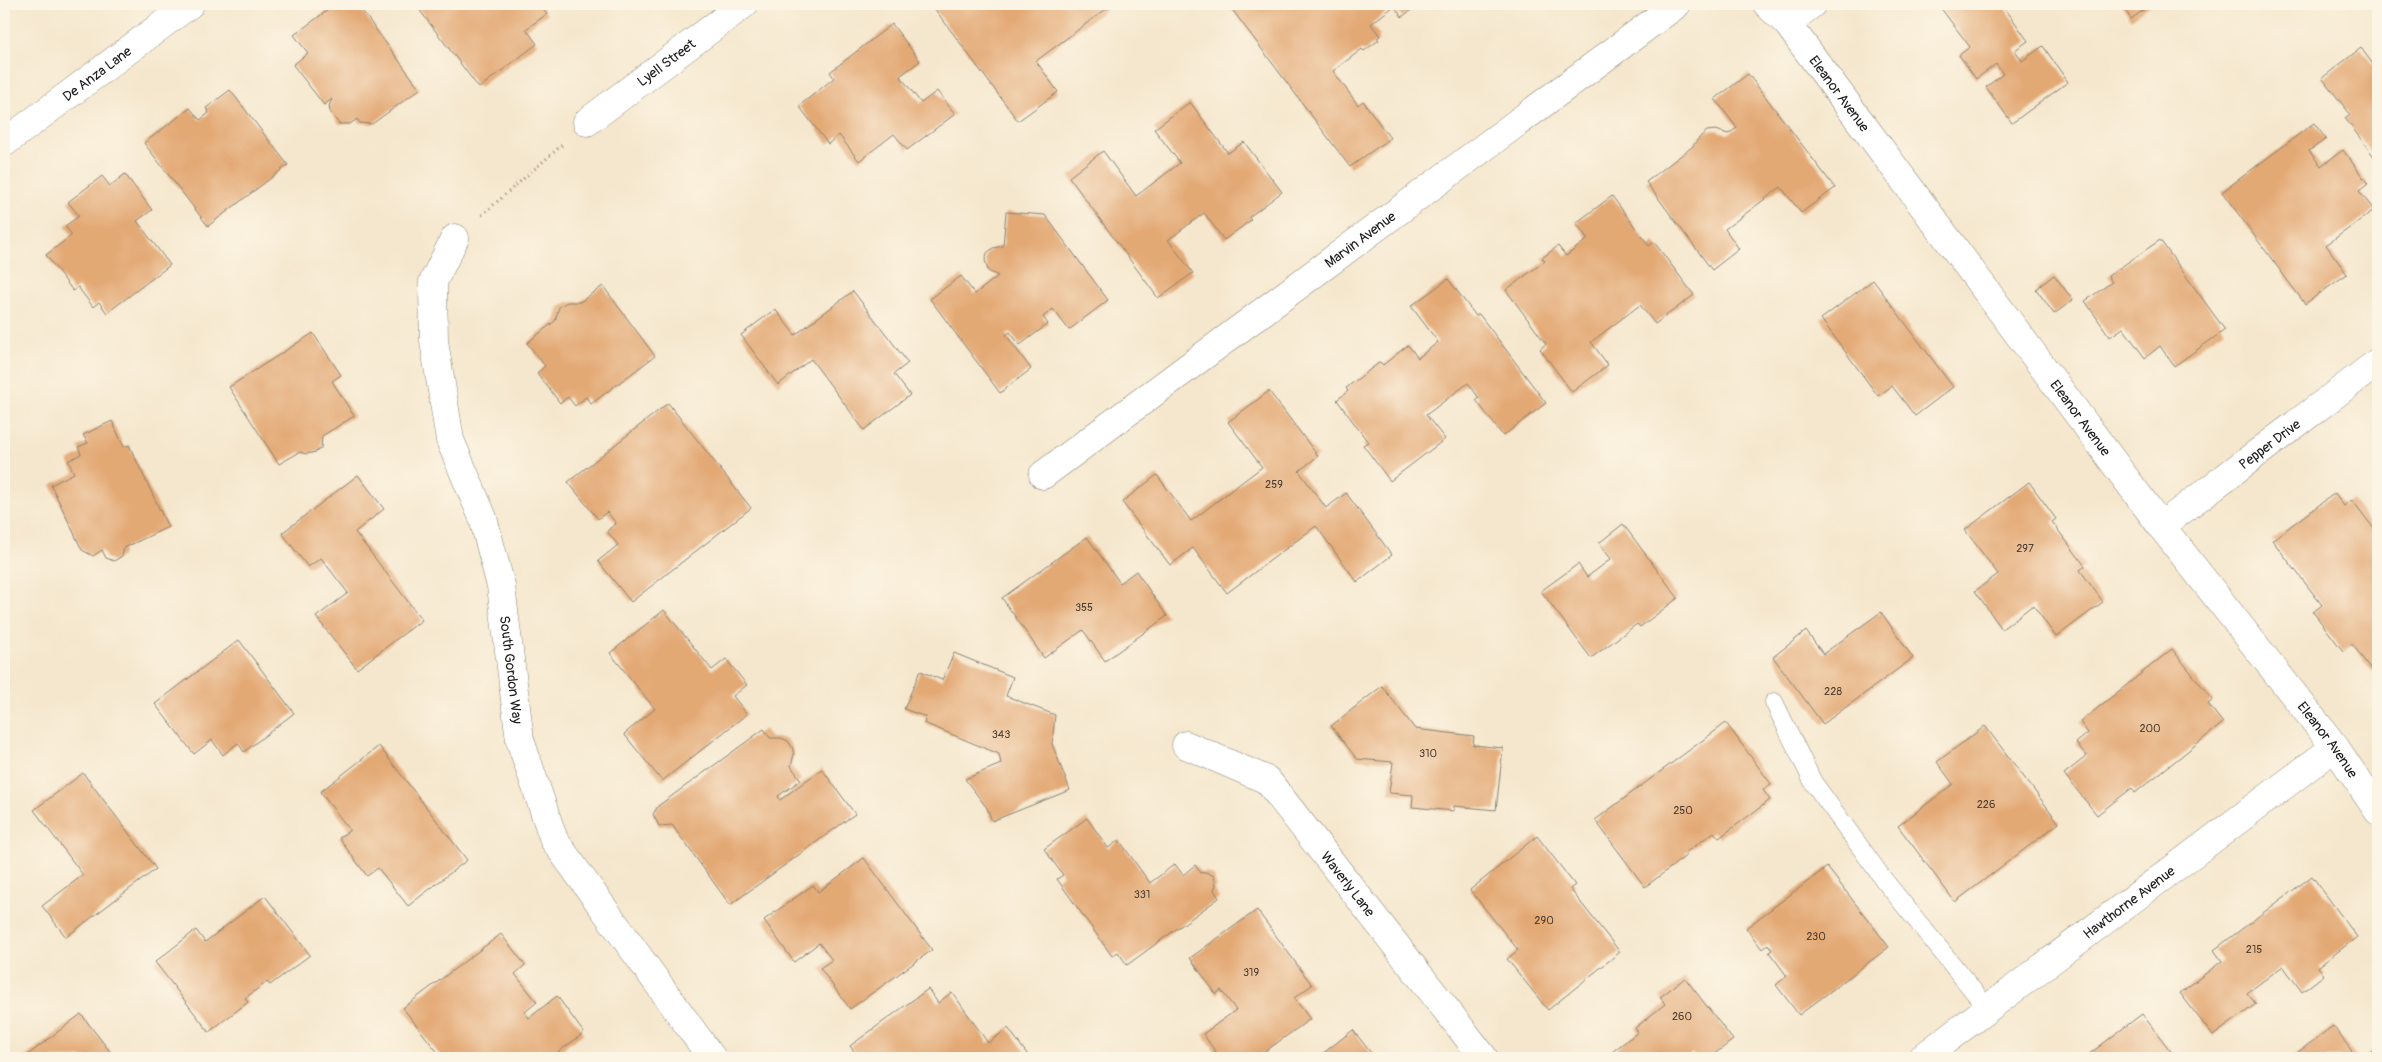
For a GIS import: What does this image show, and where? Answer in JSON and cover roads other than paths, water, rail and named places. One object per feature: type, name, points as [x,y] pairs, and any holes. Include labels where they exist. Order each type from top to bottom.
[{"type":"street","name":"De Anza Lane","points":[[4,143],[190,4]]},
{"type":"street","name":"Lyell Street","points":[[587,122],[744,4]]},
{"type":"street","name":"Marvin Avenue","points":[[1043,475],[1677,4]]},
{"type":"street","points":[[1767,4],[1787,23],[1812,4]]},
{"type":"street","name":"Eleanor Avenue","points":[[1787,23],[2161,526],[2335,747],[2378,811]]},
{"type":"street","name":"South Gordon Way","points":[[455,238],[434,282],[434,341],[450,440],[483,518],[500,586],[520,740],[554,840],[712,1058]]},
{"type":"street","name":"Pepper Drive","points":[[2161,526],[2378,362]]},
{"type":"street","name":"Waverly Lane","points":[[1186,745],[1267,780],[1484,1058]]},
{"type":"street","name":"Hawthorne Avenue","points":[[1922,1058],[2335,747]]},
{"type":"lane","points":[[1774,702],[1813,782],[1884,880],[1988,1009]]}]
